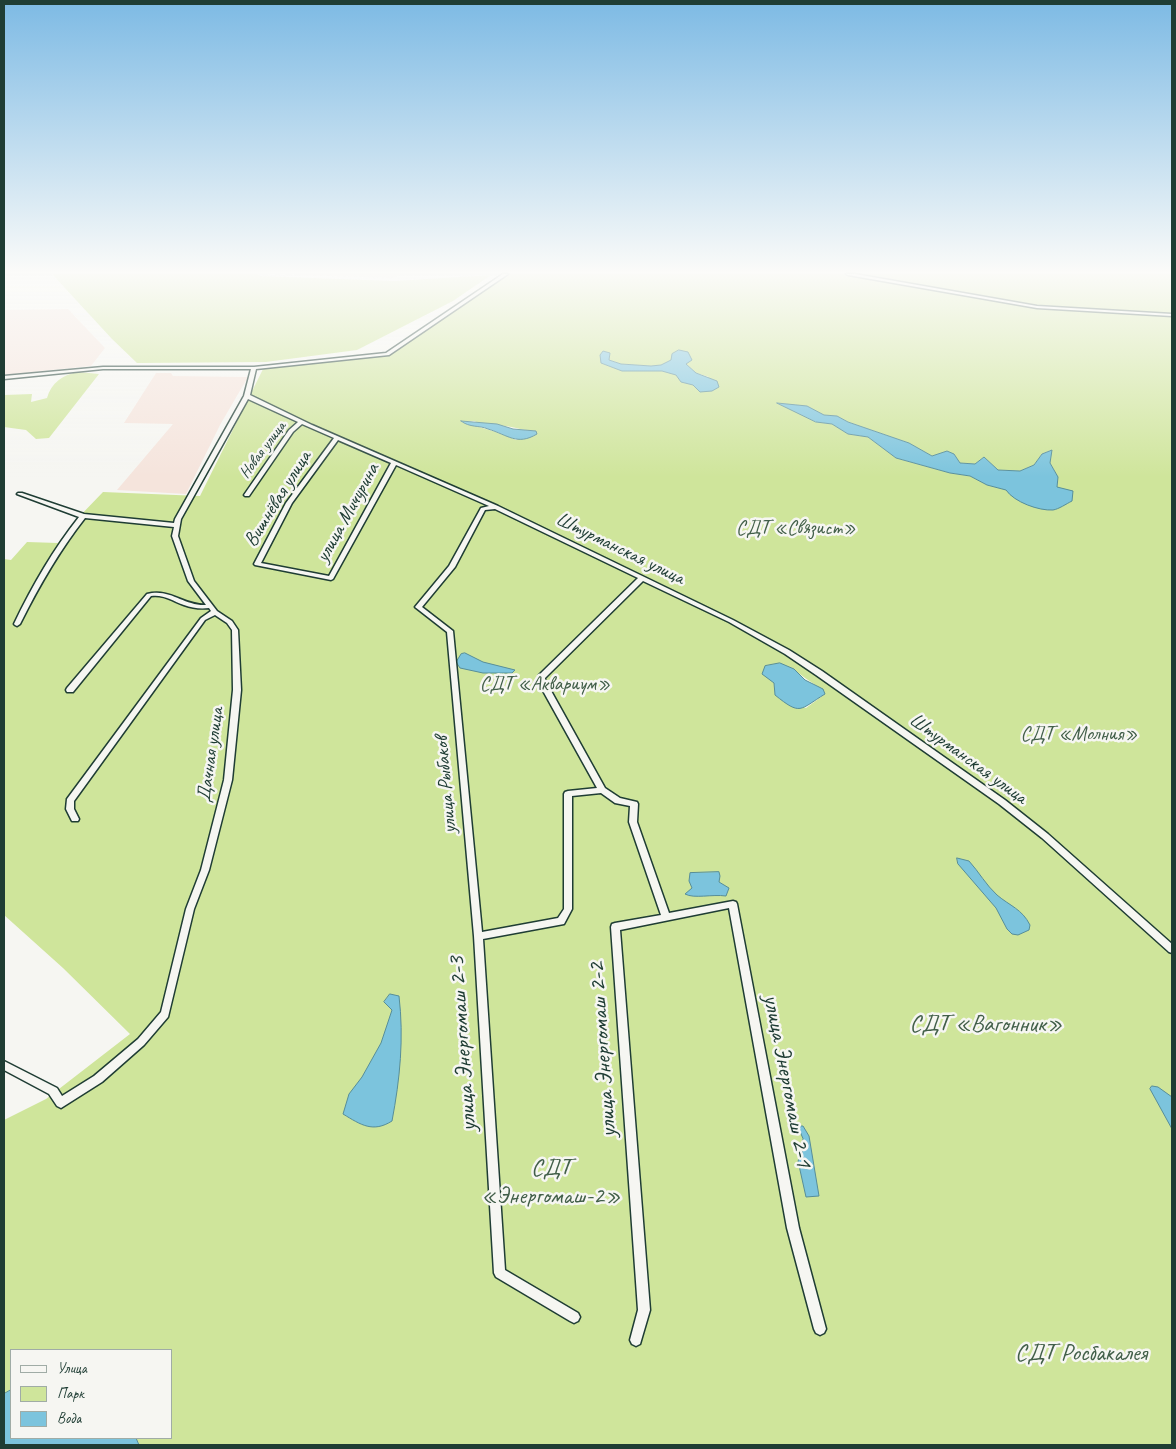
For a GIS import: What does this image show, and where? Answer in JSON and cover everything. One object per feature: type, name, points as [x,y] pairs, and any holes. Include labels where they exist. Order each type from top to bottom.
[{"type":"street","points":[[4,377],[96,369],[254,368],[386,354],[405,342]]},
{"type":"street","points":[[20,494],[84,516],[176,525],[247,396],[254,368]]},
{"type":"street","name":"Штурманская улица","points":[[247,396],[337,438],[496,507],[731,621],[819,672],[1016,813],[1088,873],[1172,949]]},
{"type":"street","name":"Новая улица","points":[[247,495],[291,431],[302,422]]},
{"type":"street","name":"Вишнёвая улица","points":[[331,578],[256,564],[289,503],[337,438]]},
{"type":"street","name":"улица Мичурина","points":[[331,578],[394,463]]},
{"type":"street","name":"улица Рыбаков","points":[[478,936],[450,631],[418,607],[452,567],[483,510],[496,507]]},
{"type":"street","points":[[17,624],[53,558],[67,536],[84,516]]},
{"type":"street","name":"Дачная улица","points":[[4,1065],[53,1091],[61,1103],[98,1079],[141,1042],[165,1014],[190,909],[205,870],[228,780],[237,690],[236,633],[230,622],[213,609],[191,581],[175,536],[176,525]]},
{"type":"street","points":[[642,578],[542,678],[602,790],[618,801],[634,804],[633,822],[666,917]]},
{"type":"street","points":[[70,690],[149,595],[162,593],[196,608],[213,609]]},
{"type":"street","points":[[76,819],[70,809],[70,801],[203,619],[213,609]]},
{"type":"street","points":[[478,936],[561,921],[568,909],[568,794],[602,790]]},
{"type":"street","name":"улица Энергомаш 2-1","points":[[666,917],[733,904],[793,1228],[820,1329]]},
{"type":"street","name":"улица Энергомаш 2-2","points":[[636,1340],[644,1310],[615,927],[666,917]]},
{"type":"street","name":"улица Энергомаш 2-3","points":[[478,936],[500,1273],[574,1317]]},
{"type":"shaded area","points":[[4,342],[99,342],[105,348],[91,366],[4,375]]},
{"type":"shaded area","points":[[156,373],[171,373],[173,376],[248,377],[220,425],[186,494],[117,490],[173,424],[124,423]]},
{"type":"green space","points":[[115,342],[373,342],[357,350],[266,362],[137,363]]},
{"type":"green space","points":[[404,342],[1172,342],[1172,1445],[139,1445],[136,1439],[172,1439],[172,1349],[10,1349],[10,1391],[4,1394],[4,1120],[46,1099],[130,1034],[63,968],[4,915],[4,559],[11,560],[27,542],[58,543],[76,520],[103,492],[200,496],[265,365],[387,353]],"holes":[[[610,353],[609,360],[621,364],[651,366],[661,365],[671,360],[691,360],[685,363],[696,373],[709,377],[693,385],[681,382],[677,375],[662,371],[623,371],[601,363]],[[778,403],[807,406],[824,415],[837,416],[848,422],[909,443],[932,456],[954,454],[960,463],[975,464],[984,457],[998,470],[1020,471],[1034,465],[1042,454],[1051,450],[1050,463],[1058,477],[1057,487],[1007,490],[987,485],[970,476],[950,473],[896,458],[868,437],[848,434],[832,424],[816,422]],[[474,421],[477,423],[536,431],[516,440],[462,422]],[[794,669],[825,694],[806,708],[775,695],[774,683]]]},
{"type":"green space","points":[[79,372],[99,374],[49,438],[36,439],[26,430],[4,427],[4,395],[32,394],[31,402],[47,398],[51,388],[58,380]]},
{"type":"water","points":[[679,350],[688,352],[692,360],[686,364],[696,373],[717,381],[719,387],[712,391],[700,392],[693,385],[681,382],[676,375],[662,371],[622,371],[601,363],[600,355],[603,351],[610,353],[609,360],[621,364],[651,366],[661,365],[671,360],[672,354]]},
{"type":"water","points":[[777,403],[807,406],[824,415],[837,416],[848,422],[909,443],[932,456],[947,451],[954,454],[960,463],[975,464],[984,457],[998,470],[1020,471],[1034,465],[1042,454],[1052,450],[1050,463],[1058,477],[1057,487],[1073,491],[1072,501],[1053,510],[1034,507],[1021,502],[1006,490],[987,485],[970,476],[950,473],[896,458],[868,437],[848,434],[832,424],[816,422]]},
{"type":"water","points":[[461,421],[497,424],[513,429],[536,431],[537,434],[524,439],[512,438],[485,428],[468,425]]},
{"type":"water","points":[[465,653],[483,662],[515,670],[512,673],[483,673],[460,668],[456,662],[461,654]]},
{"type":"water","points":[[780,663],[794,669],[805,680],[823,689],[825,694],[805,707],[800,708],[795,708],[784,702],[775,695],[774,683],[762,674],[765,666]]},
{"type":"water","points":[[957,858],[969,861],[997,895],[1023,915],[1030,925],[1029,930],[1018,935],[1012,934],[1007,929],[996,908],[958,864]]},
{"type":"water","points":[[719,872],[719,882],[729,888],[726,896],[693,896],[685,894],[692,888],[689,881],[690,873]]},
{"type":"water","points":[[390,994],[399,996],[401,1027],[399,1074],[392,1121],[379,1127],[373,1127],[361,1124],[343,1114],[349,1094],[362,1077],[381,1043],[392,1010],[384,1002]]},
{"type":"water","points":[[1152,1086],[1158,1087],[1172,1097],[1172,1129],[1150,1089]]},
{"type":"water","points":[[798,1126],[803,1126],[809,1136],[819,1196],[806,1197],[798,1161],[802,1153],[803,1139]]},
{"type":"water","points":[[10,1391],[10,1439],[136,1439],[139,1445],[4,1445],[4,1394]]},
{"type":"park label","name":"СДТ «Связист»","points":[[796,529]]},
{"type":"park label","name":"СДТ «Аквариум»","points":[[545,685]]},
{"type":"park label","name":"СДТ «Молния»","points":[[1079,735]]},
{"type":"park label","name":"СДТ «Вагонник»","points":[[986,1025]]},
{"type":"park label","name":"СДТ «Энергомаш-2»","points":[[551,1183]]},
{"type":"park label","name":"СДТ Росбакалея","points":[[1081,1354]]}]
